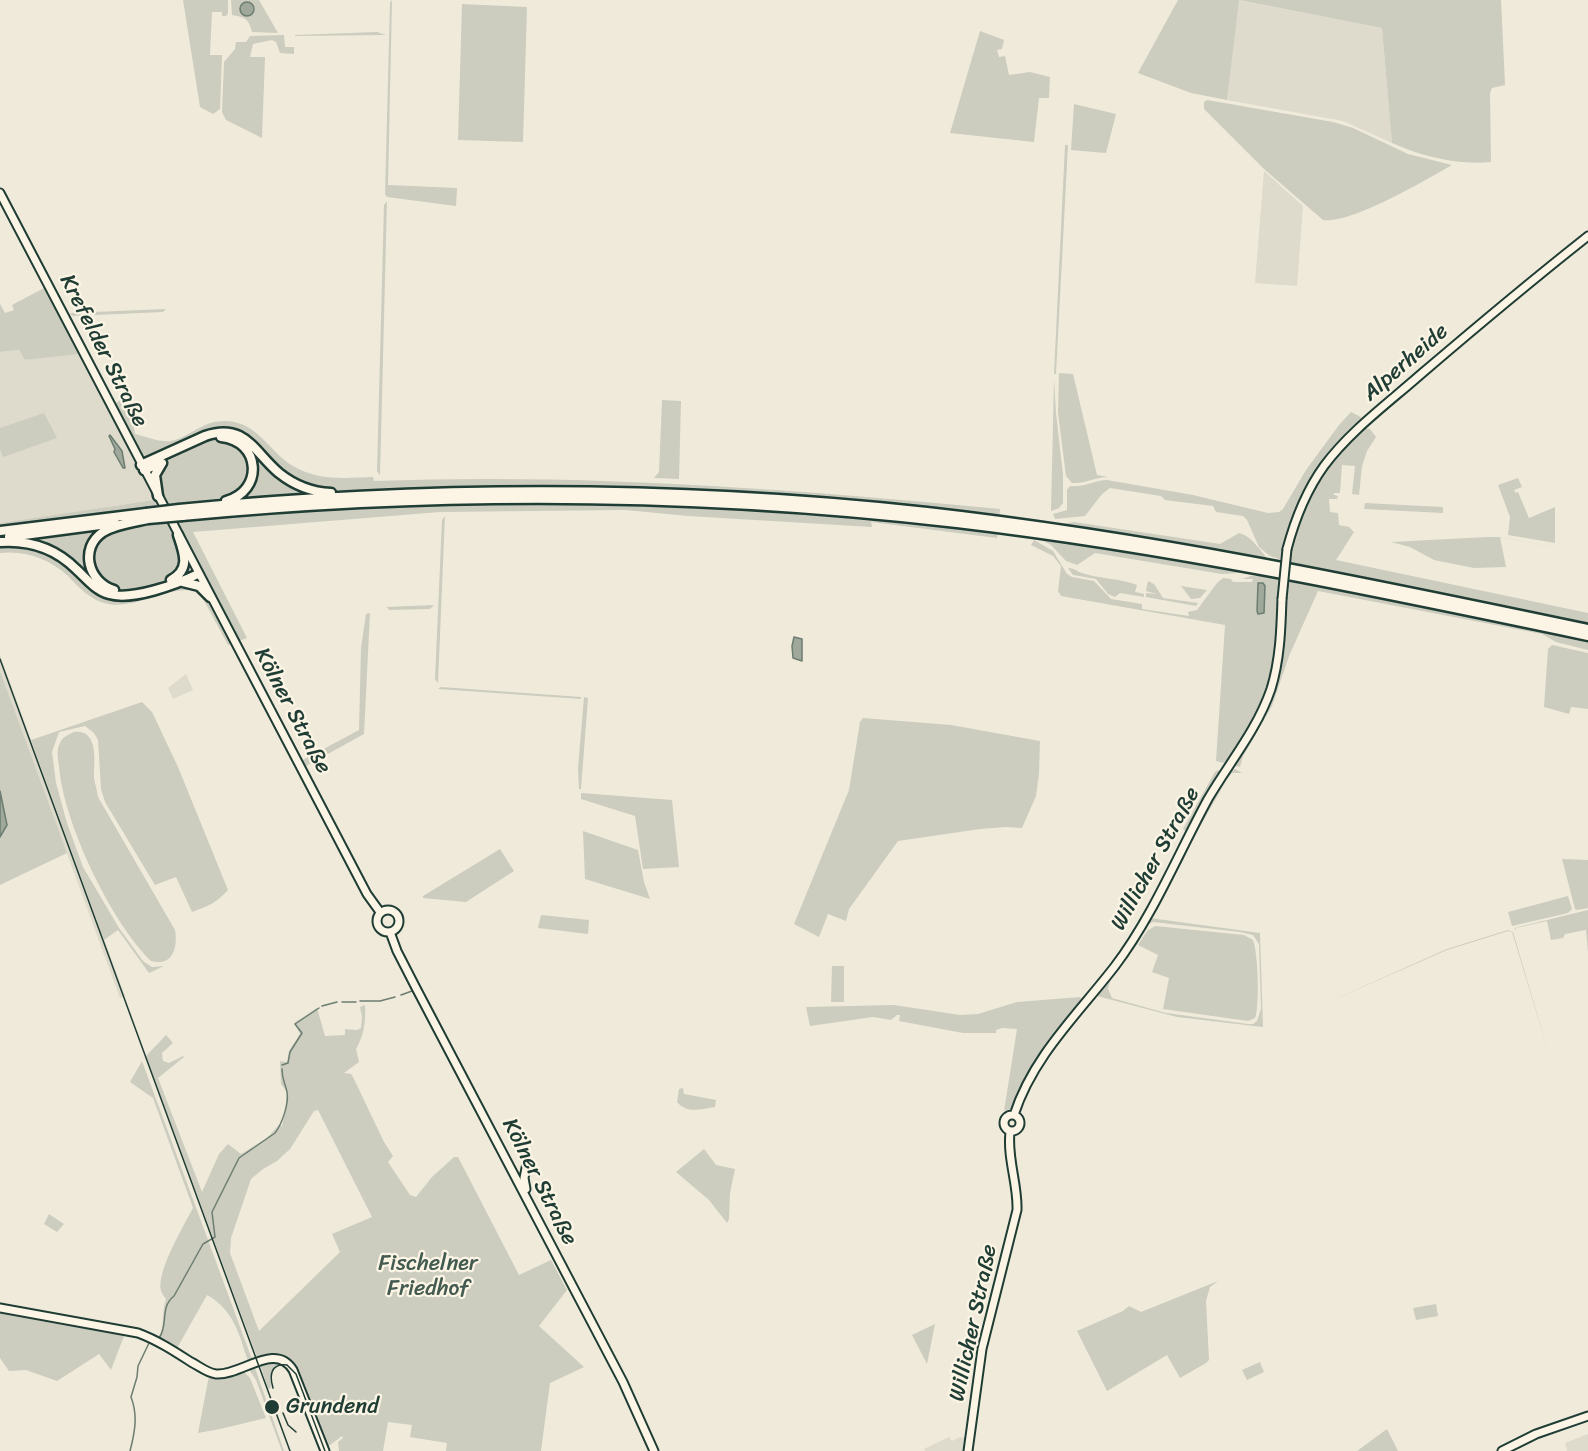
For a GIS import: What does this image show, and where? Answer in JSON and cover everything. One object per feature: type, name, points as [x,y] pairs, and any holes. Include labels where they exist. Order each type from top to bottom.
[{"type":"highway","points":[[143,468],[209,434],[228,433],[246,439],[275,470],[300,486],[323,492],[364,495]]},
{"type":"highway","points":[[143,468],[206,440],[232,439],[241,444],[252,460],[253,471],[251,481],[245,490],[238,496],[225,501],[180,512]]},
{"type":"highway","points":[[158,496],[155,474],[165,460]]},
{"type":"highway","points":[[0,531],[364,495],[511,491],[630,492],[790,500],[918,512],[1057,529],[1185,549],[1342,578],[1588,629]]},
{"type":"highway","points":[[180,512],[360,502],[512,498],[683,501],[865,513],[1000,528],[1181,556],[1370,591],[1588,636]]},
{"type":"highway","points":[[0,540],[147,516]]},
{"type":"highway","points":[[147,516],[99,535],[89,552],[90,569],[100,583],[118,591],[172,582],[188,582],[196,584],[210,597]]},
{"type":"highway","points":[[172,582],[180,574],[184,563],[184,553],[178,535]]},
{"type":"highway","points":[[0,540],[22,542],[51,550],[70,563],[94,586],[109,594],[130,595],[197,572]]},
{"type":"street","name":"Krefelder Straße","points":[[0,193],[173,526]]},
{"type":"street","name":"Alperheide","points":[[1282,599],[1287,549],[1295,521],[1305,497],[1325,465],[1373,416],[1493,313],[1588,236]]},
{"type":"street","name":"Kölner Straße","points":[[173,526],[367,894],[380,912]]},
{"type":"street","name":"Willicher Straße","points":[[1014,1115],[1023,1090],[1044,1055],[1115,966],[1134,937],[1210,796],[1256,723],[1267,699],[1277,665],[1281,638],[1282,599]]},
{"type":"street","points":[[389,909],[398,915],[398,925],[390,932],[383,931],[377,926],[376,918],[380,912],[389,909]]},
{"type":"street","name":"Kölner Straße","points":[[390,932],[397,951],[623,1382],[654,1451]]},
{"type":"street","points":[[1014,1115],[1019,1119],[1020,1124],[1018,1129],[1010,1132],[1005,1128],[1004,1122],[1007,1116],[1014,1115]]},
{"type":"street","name":"Willicher Straße","points":[[968,1451],[982,1349],[1017,1210],[1010,1157],[1010,1132]]},
{"type":"street","points":[[527,1163],[524,1178],[527,1197]]},
{"type":"street","points":[[0,1308],[138,1333],[212,1373],[220,1374],[274,1358],[287,1363],[293,1370],[324,1451]]},
{"type":"street","points":[[1503,1451],[1536,1434],[1588,1416]]},
{"type":"shaded area","points":[[1238,0],[1382,28],[1392,143],[1343,121],[1227,100]]},
{"type":"shaded area","points":[[244,2],[250,2],[254,9],[250,16],[244,16],[240,12],[240,6]]},
{"type":"shaded area","points":[[1264,171],[1303,206],[1297,286],[1255,283]]},
{"type":"shaded area","points":[[19,350],[25,360],[80,354],[154,500],[0,523],[0,352]]},
{"type":"shaded area","points":[[110,435],[122,451],[125,468],[114,452]]},
{"type":"shaded area","points":[[1258,583],[1263,583],[1265,586],[1264,613],[1258,614],[1257,611]]},
{"type":"shaded area","points":[[794,637],[802,639],[802,661],[793,658]]},
{"type":"shaded area","points":[[0,655],[125,996],[120,998],[0,671]]},
{"type":"shaded area","points":[[186,674],[193,690],[173,699],[168,688]]},
{"type":"shaded area","points":[[0,791],[7,825],[0,837]]},
{"type":"shaded area","points":[[1588,1434],[1588,1451],[1567,1451],[1565,1443]]},
{"type":"shaded area","points":[[949,1437],[952,1441],[960,1437],[967,1438],[966,1451],[925,1451],[924,1449]]},
{"type":"green space","points":[[183,0],[228,0],[226,16],[222,16],[222,12],[212,12],[210,55],[222,55],[220,109],[213,114],[200,107]]},
{"type":"green space","points":[[231,0],[259,0],[278,33],[252,32],[246,19],[232,15]]},
{"type":"green space","points":[[392,0],[388,185],[457,188],[456,206],[387,197],[385,194],[390,3]]},
{"type":"green space","points":[[1178,0],[1239,0],[1227,100],[1191,93],[1138,73]]},
{"type":"green space","points":[[1239,0],[1501,0],[1505,85],[1492,88],[1490,93],[1491,162],[1440,159],[1392,143],[1382,28]]},
{"type":"green space","points":[[462,4],[527,7],[523,142],[458,140]]},
{"type":"green space","points":[[980,31],[1004,40],[1002,49],[997,50],[999,57],[1005,56],[1009,75],[1030,72],[1050,77],[1049,98],[1039,98],[1034,142],[950,133]]},
{"type":"green space","points":[[377,32],[386,35],[295,36],[295,35]]},
{"type":"green space","points":[[284,35],[285,47],[294,47],[294,54],[280,53],[276,42],[272,40],[253,44],[250,57],[265,57],[262,138],[226,120],[222,112],[224,62],[235,49],[236,42],[246,42],[250,36]]},
{"type":"green space","points":[[1207,100],[1333,122],[1353,128],[1408,154],[1452,165],[1369,208],[1352,215],[1323,220],[1264,169],[1204,109],[1204,102]]},
{"type":"green space","points":[[1074,104],[1116,114],[1106,153],[1071,150]]},
{"type":"green space","points":[[1065,145],[1068,145],[1056,374],[1054,374]]},
{"type":"green space","points":[[387,201],[380,475],[377,471],[384,205]]},
{"type":"green space","points":[[46,287],[80,354],[25,360],[19,350],[0,352],[0,304],[5,313],[14,310],[12,305]]},
{"type":"green space","points":[[166,309],[163,312],[72,316],[70,313]]},
{"type":"green space","points":[[1059,373],[1073,374],[1097,475],[1108,477],[1072,483],[1066,476],[1058,413]]},
{"type":"green space","points":[[1054,380],[1063,475],[1063,503],[1059,508],[1051,511]]},
{"type":"green space","points":[[129,395],[135,434],[171,441],[210,423],[226,421],[237,423],[255,432],[293,466],[322,476],[373,477],[374,481],[531,479],[609,481],[766,489],[1000,509],[997,538],[871,522],[872,527],[625,510],[440,512],[193,532],[247,638],[228,645],[199,591],[174,592],[127,604],[104,603],[89,596],[61,570],[45,560],[28,554],[0,553],[0,523],[154,500],[108,408]]},
{"type":"green space","points":[[662,400],[681,401],[679,479],[654,478],[659,472]]},
{"type":"green space","points":[[1351,412],[1361,417],[1359,426],[1319,471],[1286,540],[1282,560],[1270,556],[1259,547],[1243,516],[1216,512],[1213,506],[1165,500],[1161,496],[1110,488],[1102,494],[1085,516],[1055,519],[1053,514],[1067,510],[1067,490],[1070,486],[1107,480],[1193,495],[1268,513],[1279,512],[1306,470]]},
{"type":"green space","points":[[44,413],[57,438],[3,457],[0,449],[0,428]]},
{"type":"green space","points":[[1365,428],[1370,429],[1376,437],[1367,451],[1362,466],[1359,495],[1352,494],[1355,466],[1342,465],[1340,493],[1334,493],[1338,496],[1337,499],[1329,499],[1330,512],[1338,513],[1339,525],[1349,527],[1354,532],[1336,560],[1588,613],[1588,623],[1288,562],[1298,523],[1315,489],[1337,457]]},
{"type":"green space","points":[[1518,478],[1522,487],[1514,490],[1518,492],[1529,518],[1555,507],[1555,543],[1508,535],[1510,517],[1498,485]]},
{"type":"green space","points":[[1365,503],[1443,507],[1443,513],[1364,509]]},
{"type":"green space","points":[[445,516],[438,683],[435,679],[442,520]]},
{"type":"green space","points":[[1074,522],[1220,544],[1239,533],[1252,540],[1269,560],[1056,525]]},
{"type":"green space","points":[[1036,537],[1253,572],[1222,574],[1095,553],[1077,565],[1066,561],[1051,545]]},
{"type":"green space","points":[[1500,537],[1506,567],[1474,568],[1434,560],[1410,547],[1391,542]]},
{"type":"green space","points":[[1034,540],[1053,551],[1067,574],[1094,581],[1111,599],[1142,604],[1142,609],[1189,616],[1188,612],[1197,610],[1223,578],[1231,579],[1233,582],[1252,582],[1253,579],[1242,579],[1251,576],[1268,576],[1393,599],[1588,640],[1588,650],[1556,642],[1542,634],[1318,591],[1289,656],[1272,706],[1243,756],[1240,767],[1216,761],[1225,625],[1061,596],[1058,591],[1061,566],[1053,556],[1031,545]]},
{"type":"green space","points":[[1068,568],[1137,585],[1135,592],[1144,594],[1144,597],[1120,593],[1115,597],[1108,594],[1096,579],[1073,575]]},
{"type":"green space","points":[[1148,581],[1154,584],[1163,598],[1198,603],[1196,606],[1146,597],[1146,593],[1157,594],[1146,591]]},
{"type":"green space","points":[[1181,586],[1207,590],[1200,598],[1191,599]]},
{"type":"green space","points":[[434,605],[430,609],[389,610],[387,607]]},
{"type":"green space","points":[[370,613],[364,734],[306,766],[303,760],[359,730],[361,648],[366,614]]},
{"type":"green space","points":[[1552,645],[1588,653],[1588,709],[1571,707],[1569,714],[1544,707],[1548,649]]},
{"type":"green space","points":[[0,671],[67,853],[0,885],[0,837],[7,825],[0,791]]},
{"type":"green space","points":[[441,687],[581,697],[581,699],[438,689]]},
{"type":"green space","points":[[584,697],[588,698],[581,789],[579,789],[578,768]]},
{"type":"green space","points":[[142,702],[152,712],[178,767],[228,890],[212,904],[192,912],[176,877],[155,885],[105,802],[101,789],[98,740],[94,733],[85,726],[59,732],[52,752],[56,783],[83,867],[119,928],[143,961],[152,967],[164,966],[149,973],[118,930],[104,940],[31,740]]},
{"type":"green space","points":[[863,718],[951,725],[1040,741],[1036,796],[1022,828],[980,829],[898,841],[849,909],[846,921],[828,914],[819,937],[794,924],[849,790],[860,722]]},
{"type":"green space","points":[[74,732],[82,732],[91,741],[98,797],[175,930],[175,949],[164,961],[151,961],[120,922],[105,897],[79,842],[62,789],[58,755],[62,739]]},
{"type":"green space","points":[[1235,769],[1242,773],[1232,773],[1227,779],[1191,839],[1150,918],[1260,933],[1263,1027],[1177,1017],[1095,995],[1116,966],[1228,772]],"holes":[[[1153,922],[1253,935],[1259,944],[1261,1009],[1257,1021],[1253,1024],[1166,1013],[1112,998],[1108,989],[1110,981],[1146,926]]]},
{"type":"green space","points":[[1218,770],[1220,772],[1185,831],[1183,829]]},
{"type":"green space","points":[[581,793],[672,800],[679,867],[643,869],[635,816],[581,799]]},
{"type":"green space","points":[[583,831],[638,850],[650,899],[585,879]]},
{"type":"green space","points":[[500,849],[514,871],[466,902],[423,898],[423,896]]},
{"type":"green space","points":[[1562,859],[1588,860],[1588,908],[1575,909]]},
{"type":"green space","points":[[1568,896],[1572,909],[1568,913],[1512,926],[1508,912]]},
{"type":"green space","points":[[1588,910],[1588,953],[1586,930],[1565,934],[1563,938],[1551,940],[1547,921],[1516,928],[1515,931],[1515,928],[1518,927]]},
{"type":"green space","points":[[541,915],[589,920],[588,934],[538,928]]},
{"type":"green space","points":[[1155,926],[1244,935],[1253,940],[1258,979],[1258,1003],[1255,1018],[1248,1021],[1163,1009],[1169,978],[1152,972],[1158,955],[1138,945],[1147,931]]},
{"type":"green space","points":[[1508,930],[1513,932],[1549,1054],[1512,932],[1508,931],[1447,950],[1319,1006],[1447,949]]},
{"type":"green space","points":[[832,966],[844,966],[844,1002],[831,1002]]},
{"type":"green space","points":[[1080,997],[1083,1001],[1022,1089],[1012,1108],[1004,1111],[1017,1029],[1002,1028],[996,1030],[996,1033],[963,1033],[899,1021],[900,1015],[891,1020],[873,1017],[810,1026],[806,1007],[894,1005],[960,1015],[978,1014],[1017,1002]]},
{"type":"green space","name":"Fischelner Friedhof","points":[[365,1005],[364,1028],[356,1049],[359,1062],[344,1073],[351,1074],[353,1077],[393,1156],[388,1162],[410,1195],[416,1197],[432,1177],[454,1157],[458,1157],[519,1275],[551,1260],[567,1290],[539,1326],[584,1367],[550,1383],[541,1451],[446,1451],[447,1443],[410,1437],[412,1425],[388,1422],[383,1451],[339,1451],[338,1442],[343,1438],[342,1436],[326,1448],[296,1365],[288,1361],[258,1360],[146,1056],[166,1035],[173,1043],[162,1053],[163,1061],[169,1063],[184,1057],[158,1078],[202,1192],[219,1154],[228,1144],[241,1154],[267,1138],[279,1125],[282,1126],[287,1092],[281,1084],[280,1061],[287,1062],[289,1051],[300,1034],[294,1023],[317,1008],[325,1036],[345,1035],[345,1029],[361,1028],[360,1007]],"holes":[[[318,1110],[372,1217],[332,1234],[340,1252],[259,1331],[230,1253],[231,1238],[251,1179],[290,1149],[314,1111]]]},
{"type":"green space","points":[[142,1061],[253,1362],[249,1364],[230,1316],[224,1308],[207,1295],[176,1350],[157,1340],[162,1330],[166,1299],[161,1291],[163,1272],[193,1208],[153,1098],[130,1082]]},
{"type":"green space","points":[[683,1088],[684,1094],[716,1100],[715,1107],[695,1110],[681,1106],[677,1102],[679,1089]]},
{"type":"green space","points":[[704,1149],[716,1165],[735,1169],[727,1223],[709,1200],[676,1172]]},
{"type":"green space","points":[[49,1214],[64,1224],[57,1232],[44,1224]]},
{"type":"green space","points":[[1218,1281],[1210,1287],[1206,1301],[1209,1360],[1206,1363],[1180,1378],[1167,1355],[1107,1391],[1077,1331],[1123,1311],[1129,1306],[1141,1312]]},
{"type":"green space","points":[[1436,1304],[1438,1316],[1416,1320],[1413,1308]]},
{"type":"green space","points":[[0,1312],[124,1336],[111,1370],[99,1354],[57,1381],[26,1370],[9,1371],[0,1358]]},
{"type":"green space","points":[[935,1324],[927,1364],[912,1335]]},
{"type":"green space","points":[[274,1361],[284,1363],[273,1369],[271,1388],[268,1389],[260,1364]]},
{"type":"green space","points":[[1260,1362],[1264,1372],[1247,1380],[1242,1370]]},
{"type":"green space","points":[[254,1365],[284,1451],[282,1451],[256,1380],[250,1371],[251,1366]]},
{"type":"green space","points":[[243,1371],[250,1378],[266,1418],[198,1433],[209,1376],[224,1377]]},
{"type":"green space","points":[[1387,1429],[1398,1451],[1357,1451]]},
{"type":"waterway","points":[[401,995],[412,991]]},
{"type":"waterway","points":[[360,1001],[380,1001],[395,997]]},
{"type":"waterway","points":[[322,1006],[337,1002]]},
{"type":"waterway","points":[[342,1002],[356,1002]]},
{"type":"waterway","points":[[282,1065],[288,1063],[290,1052],[302,1033],[295,1024],[319,1008]]},
{"type":"waterway","points":[[156,1337],[159,1338],[162,1333],[169,1301],[203,1244],[215,1237],[212,1212],[239,1158],[275,1133],[280,1124],[287,1097],[282,1069]]},
{"type":"waterway","points":[[130,1451],[135,1424],[131,1397],[138,1366],[150,1341]]},
{"type":"tram line","points":[[0,659],[290,1451]]},
{"type":"tram line","points":[[273,1388],[272,1371],[278,1366],[287,1365],[296,1374],[325,1451]]},
{"type":"tram line","points":[[283,1413],[288,1425],[296,1432]]},
{"type":"place","name":"Grundend","points":[[272,1407]]}]
